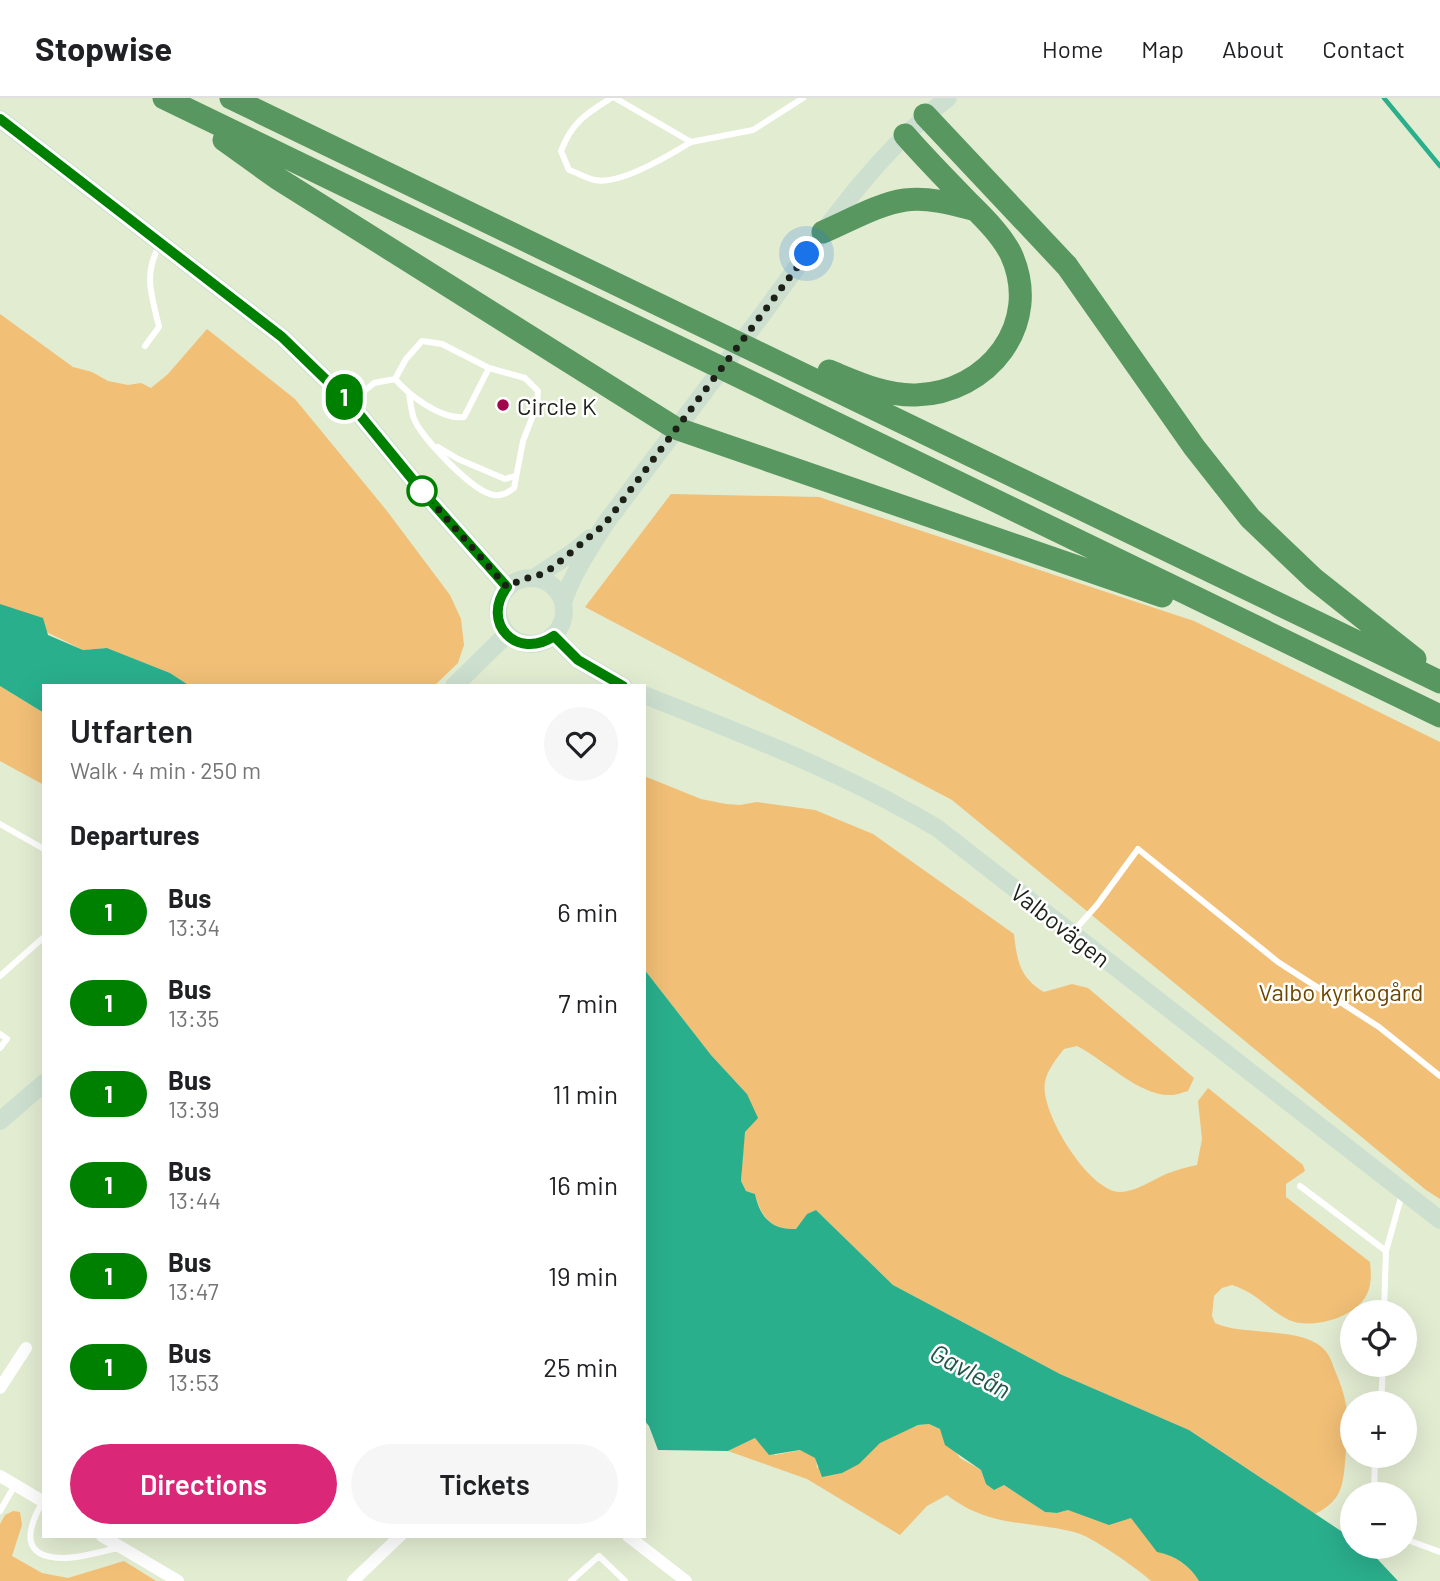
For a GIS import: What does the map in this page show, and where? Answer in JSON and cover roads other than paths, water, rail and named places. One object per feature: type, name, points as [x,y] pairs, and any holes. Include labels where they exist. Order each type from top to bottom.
[{"type":"highway","points":[[231,98],[1440,680]]},
{"type":"highway","points":[[165,99],[277,178],[675,428],[1263,631]]},
{"type":"highway","points":[[165,99],[1440,716]]},
{"type":"highway","points":[[926,115],[1067,266],[1194,447],[1250,518],[1314,579],[1440,680]]},
{"type":"highway","points":[[695,321],[863,385],[893,393],[937,393],[959,386],[995,361],[1017,324],[1021,300],[1011,255],[999,234],[905,135]]},
{"type":"highway","points":[[823,232],[883,206],[904,200],[950,203],[976,210]]},
{"type":"main road","points":[[563,603],[552,586],[534,578],[525,578],[507,587],[501,596],[497,606],[500,626],[506,635],[525,645],[535,645],[554,636],[561,627],[568,586],[580,563],[675,428],[874,168],[926,115],[948,98]]},
{"type":"main road","points":[[0,119],[282,337],[350,403],[422,491],[507,587]]},
{"type":"main road","points":[[534,578],[576,550],[605,524]]},
{"type":"main road","points":[[456,684],[506,635]]},
{"type":"main road","points":[[554,636],[578,660],[620,684]]},
{"type":"main road","name":"Valbovägen","points":[[646,696],[808,760],[898,805],[937,828],[1440,1220]]},
{"type":"main road","points":[[0,1121],[41,1089]]},
{"type":"street","points":[[0,1388],[26,1348]]},
{"type":"street","points":[[0,1476],[42,1501]]},
{"type":"street","points":[[106,1538],[178,1581]]},
{"type":"street","points":[[353,1581],[398,1538]]},
{"type":"street","points":[[631,1538],[685,1581]]},
{"type":"lane","points":[[691,142],[613,98],[578,120],[567,135],[561,151],[569,170],[598,181],[626,175],[663,159],[691,142],[753,130],[803,98]]},
{"type":"lane","points":[[145,346],[159,327],[148,281],[152,259],[160,244]]},
{"type":"lane","points":[[395,379],[406,359],[422,341],[442,344],[489,368],[525,378],[538,391],[537,405],[523,441],[514,488],[505,494],[492,495],[456,470],[427,440],[414,419],[409,394]]},
{"type":"lane","points":[[395,379],[409,394],[453,418],[464,417],[489,368]]},
{"type":"lane","points":[[350,403],[374,383],[395,379]]},
{"type":"lane","points":[[427,440],[458,459],[505,479],[515,476]]},
{"type":"lane","points":[[0,824],[42,848]]},
{"type":"lane","points":[[1072,933],[1097,905],[1138,849],[1278,961],[1379,1027],[1440,1076]]},
{"type":"lane","points":[[0,976],[42,939]]},
{"type":"lane","points":[[0,1034],[7,1039],[0,1048]]},
{"type":"lane","points":[[1300,1186],[1385,1251]]},
{"type":"lane","points":[[1384,1300],[1385,1251],[1402,1192]]},
{"type":"lane","points":[[0,1511],[15,1485]]},
{"type":"lane","points":[[42,1504],[29,1528],[29,1537],[34,1548],[42,1554],[65,1558],[121,1547]]},
{"type":"lane","points":[[1417,1543],[1440,1552]]},
{"type":"lane","points":[[571,1581],[599,1556],[625,1581]]},
{"type":"water","points":[[0,604],[43,618],[48,635],[83,650],[107,648],[170,673],[187,684],[42,684],[42,712],[0,686]]},
{"type":"water","name":"Gavleån","points":[[646,972],[711,1055],[747,1094],[758,1118],[745,1132],[741,1181],[746,1191],[755,1194],[760,1209],[768,1220],[780,1227],[796,1229],[807,1214],[816,1210],[893,1285],[1060,1374],[1189,1430],[1340,1530],[1340,1559],[1377,1559],[1398,1581],[1199,1581],[1181,1562],[1157,1552],[1131,1518],[1109,1525],[1068,1510],[1045,1512],[1004,1485],[994,1490],[986,1484],[981,1470],[945,1445],[940,1429],[929,1424],[918,1425],[880,1443],[859,1464],[842,1473],[822,1477],[815,1458],[800,1450],[769,1455],[755,1438],[728,1451],[658,1450],[646,1422]]},
{"type":"waterway","points":[[1384,98],[1440,166]]},
{"type":"place","name":"Circle K","points":[[503,405]]},
{"type":"park label","name":"Valbo kyrkogård","points":[[1341,991]]}]
